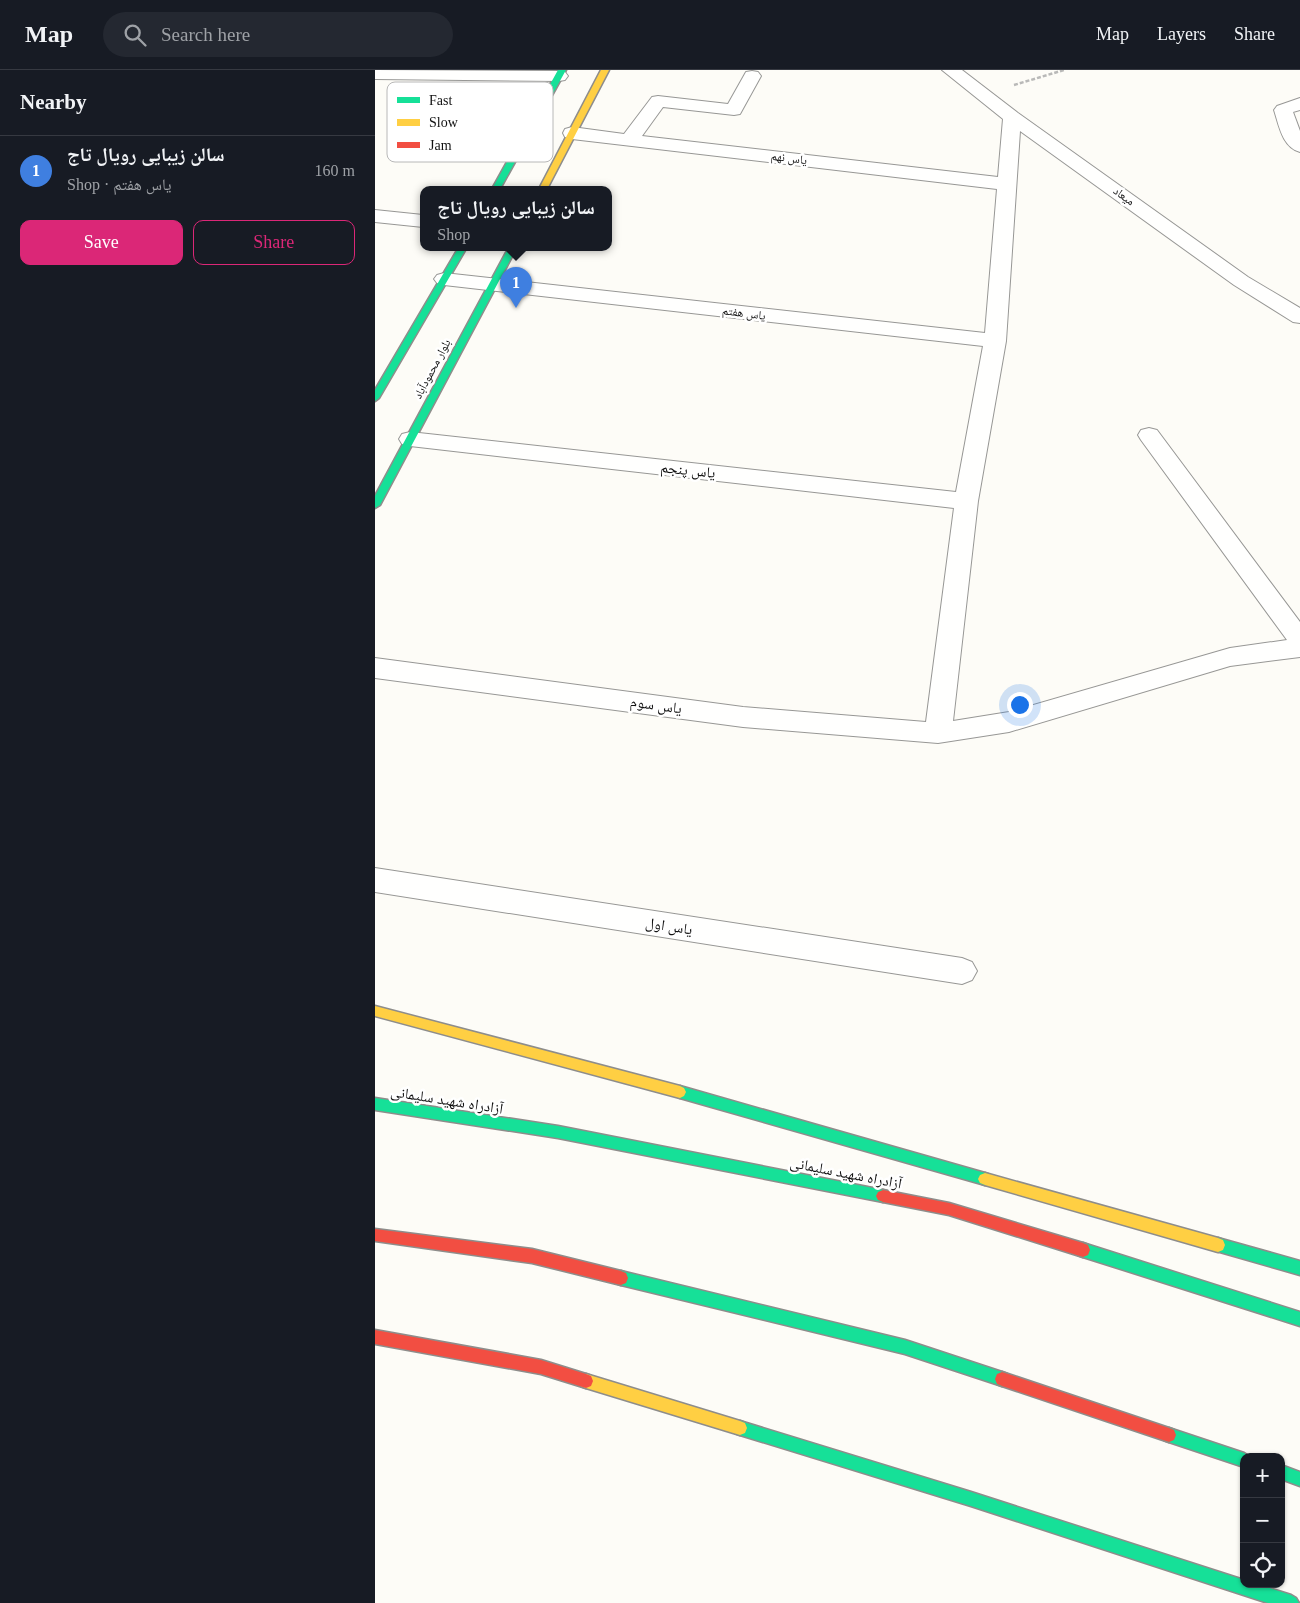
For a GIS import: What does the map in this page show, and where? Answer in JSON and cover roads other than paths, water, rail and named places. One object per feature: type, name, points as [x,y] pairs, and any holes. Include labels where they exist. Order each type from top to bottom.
[{"type":"main road","points":[[545,186],[605,70]]},
{"type":"main road","points":[[553,87],[561,73]]},
{"type":"main road","points":[[497,186],[510,162]]},
{"type":"main road","points":[[375,398],[461,251]]},
{"type":"main road","name":"بلوار محمودآباد","points":[[375,505],[511,251]]},
{"type":"main road","points":[[375,1011],[635,1079],[1300,1268]]},
{"type":"main road","name":"آزادراه شهید سلیمانی","points":[[375,1104],[558,1132],[949,1209],[1300,1319]]},
{"type":"main road","points":[[375,1234],[532,1256],[905,1347],[1240,1459]]},
{"type":"main road","points":[[375,1337],[541,1367],[961,1496],[1291,1603]]},
{"type":"main road","points":[[1285,1473],[1300,1479]]},
{"type":"street","name":"میعاد","points":[[951,70],[1012,117],[1241,281],[1300,317]]},
{"type":"street","points":[[375,74],[561,73]]},
{"type":"street","points":[[629,140],[658,101],[734,110],[752,76]]},
{"type":"street","points":[[1300,103],[1283,110],[1294,140],[1300,146]]},
{"type":"street","points":[[938,733],[966,501],[995,341],[1012,117]]},
{"type":"street","name":"یاس نهم","points":[[572,133],[1007,184]]},
{"type":"street","points":[[375,216],[420,221]]},
{"type":"street","name":"یاس هفتم","points":[[445,279],[995,341]]},
{"type":"street","points":[[1149,435],[1300,640]]},
{"type":"street","name":"یاس پنجم","points":[[410,439],[966,501]]},
{"type":"street","name":"یاس سوم","points":[[375,668],[743,716],[938,733],[1009,722],[1230,657],[1300,648]]},
{"type":"street","name":"یاس اول","points":[[375,880],[962,971]]},
{"type":"place","name":"سالن زیبایی رویال تاج","points":[[516,308]]}]
